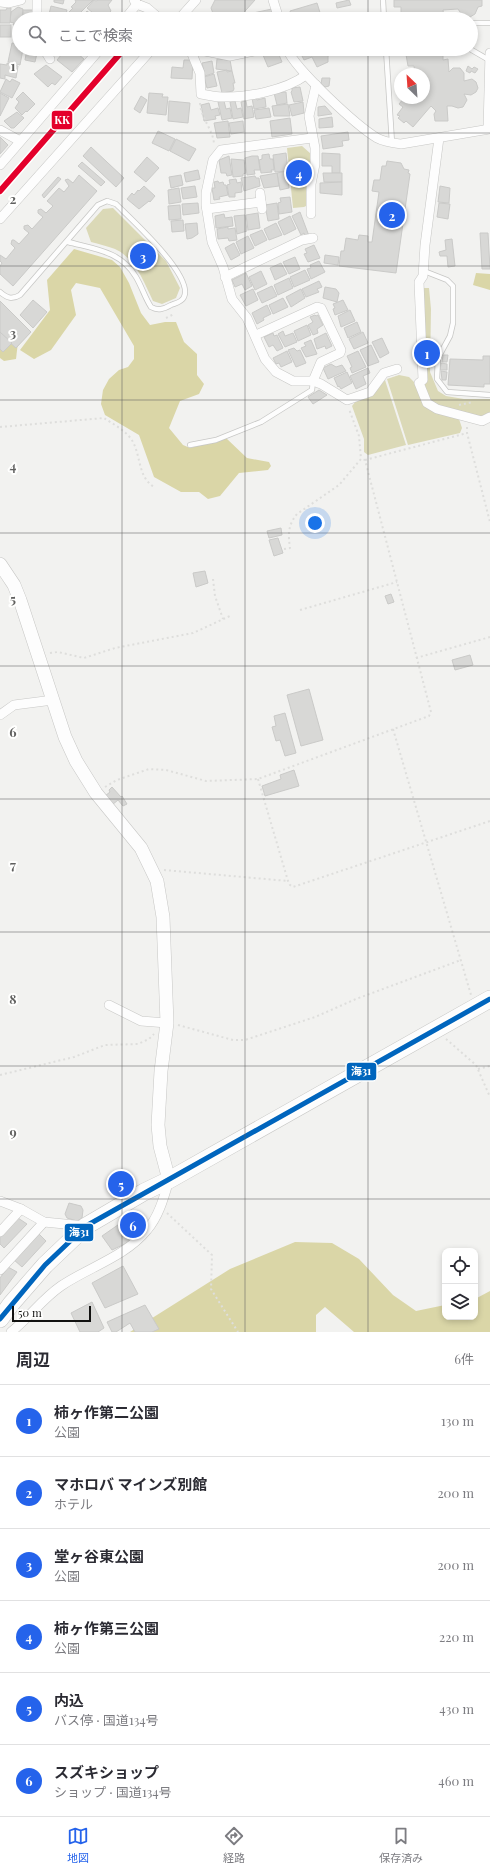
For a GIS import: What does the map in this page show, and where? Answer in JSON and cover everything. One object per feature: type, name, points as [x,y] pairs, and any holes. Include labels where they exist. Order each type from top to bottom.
[{"type":"highway","points":[[2,1316],[45,1265],[86,1226],[144,1192],[169,1180],[490,999]]},
{"type":"street","points":[[0,2],[9,3],[21,0]]},
{"type":"street","points":[[37,0],[37,12]]},
{"type":"street","points":[[185,12],[196,0]]},
{"type":"street","points":[[273,0],[277,12]]},
{"type":"street","points":[[130,12],[136,2],[152,12]]},
{"type":"street","points":[[290,56],[291,59],[306,75],[359,125],[378,139],[401,144],[489,129],[490,52]]},
{"type":"street","points":[[0,165],[94,56]]},
{"type":"street","points":[[0,219],[146,56]]},
{"type":"street","points":[[193,56],[202,82],[201,94],[221,97],[248,95],[291,84],[306,75]]},
{"type":"street","points":[[311,214],[311,184],[315,164],[315,148],[309,116],[316,85]]},
{"type":"street","points":[[0,130],[20,141]]},
{"type":"street","points":[[312,138],[221,150],[213,160],[206,193],[207,209],[212,242],[220,258],[232,299],[247,318],[256,335],[265,359],[276,372],[293,380],[321,384],[347,400],[370,392],[384,373],[397,369]]},
{"type":"street","points":[[439,138],[424,276],[419,282],[423,380],[419,383],[427,403],[437,409],[482,421],[490,417]]},
{"type":"street","points":[[207,209],[261,202]]},
{"type":"street","points":[[225,277],[262,264],[313,238]]},
{"type":"street","points":[[256,335],[317,307],[321,308],[340,353],[321,362],[313,382]]},
{"type":"street","points":[[0,564],[17,592],[65,737],[76,761],[96,793],[141,848],[157,881],[163,917],[167,1023],[158,1114],[160,1146],[169,1180],[160,1207],[148,1229],[129,1248],[62,1285],[46,1298],[11,1332]]},
{"type":"street","points":[[0,715],[7,708],[18,704],[53,700]]},
{"type":"street","points":[[110,1005],[141,1021],[167,1023]]},
{"type":"street","points":[[0,1200],[21,1209],[44,1222],[86,1226]]},
{"type":"street","points":[[0,1232],[21,1209]]},
{"type":"street","points":[[0,1270],[44,1222]]},
{"type":"lane","points":[[383,0],[384,12]]},
{"type":"lane","points":[[478,23],[490,23]]},
{"type":"lane","points":[[478,53],[490,60]]},
{"type":"lane","points":[[386,56],[392,143]]},
{"type":"lane","points":[[0,292],[8,298],[14,298],[20,295],[68,242],[98,205],[107,201],[112,202],[161,249],[174,266],[185,291],[184,297],[181,301],[164,309],[155,310],[151,307],[136,277],[125,262],[112,253],[68,242]]},
{"type":"lane","points":[[424,271],[447,280],[453,286],[453,323],[450,336],[438,358],[437,380],[447,392],[490,395]]},
{"type":"lane","points":[[190,445],[216,440],[274,416],[312,390],[313,382]]},
{"type":"path","points":[[201,94],[202,114],[214,139]]},
{"type":"path","points":[[166,318],[174,314]]},
{"type":"path","points":[[284,549],[290,548],[289,529],[292,520],[297,514],[339,485],[361,459],[359,436],[347,400]]},
{"type":"path","points":[[0,427],[104,418],[124,432],[133,442],[140,469],[150,484],[154,487]]},
{"type":"path","points":[[467,418],[467,433],[490,522]]},
{"type":"path","points":[[361,459],[365,460],[467,433]]},
{"type":"path","points":[[96,793],[117,780],[150,769],[166,770],[206,781],[258,780],[429,716],[431,712],[365,460]]},
{"type":"path","points":[[213,579],[215,596],[223,620]]},
{"type":"path","points":[[300,610],[397,582]]},
{"type":"path","points":[[39,657],[58,652],[84,658],[115,648],[193,633],[230,616]]},
{"type":"path","points":[[416,658],[490,637]]},
{"type":"path","points":[[393,729],[475,1008]]},
{"type":"path","points":[[258,780],[288,881],[290,885],[294,887],[490,821]]},
{"type":"path","points":[[152,869],[288,881]]},
{"type":"path","points":[[0,1075],[74,1057],[105,1045],[138,1044],[149,1039],[159,1028],[167,1023],[186,1026],[233,1040],[245,1040],[315,1017],[356,999],[460,960]]},
{"type":"path","points":[[437,1029],[478,1068],[490,1097]]},
{"type":"path","points":[[478,1068],[490,1066]]},
{"type":"path","points":[[160,1207],[212,1254],[211,1289],[238,1332]]},
{"type":"shaded area","points":[[302,146],[311,154],[308,205],[293,208],[287,148]]},
{"type":"shaded area","points":[[113,208],[166,261],[180,288],[176,298],[162,304],[153,301],[138,271],[128,258],[115,249],[91,242],[86,228],[103,209]]},
{"type":"shaded area","points":[[74,249],[112,260],[120,267],[129,283],[141,313],[150,325],[165,322],[176,322],[184,342],[197,354],[197,375],[204,384],[199,394],[180,401],[169,428],[183,445],[190,448],[226,438],[247,458],[269,462],[271,466],[268,470],[239,473],[220,496],[208,499],[199,492],[181,492],[154,477],[139,435],[105,415],[101,404],[103,390],[109,379],[119,370],[128,367],[134,359],[134,346],[100,288],[76,283],[71,290],[76,315],[51,350],[34,359],[20,350],[50,310],[47,280]]},
{"type":"shaded area","points":[[476,273],[490,274],[490,290],[473,285]]},
{"type":"shaded area","points":[[421,288],[429,288],[431,309],[430,372],[438,391],[446,396],[464,399],[490,399],[490,414],[482,418],[433,404],[421,383]]},
{"type":"shaded area","points":[[0,332],[18,342],[16,359],[4,361],[0,358]]},
{"type":"shaded area","points":[[399,375],[409,377],[416,384],[419,394],[459,419],[462,428],[460,433],[408,445],[387,379]]},
{"type":"shaded area","points":[[385,380],[406,445],[368,455],[364,452],[364,439],[352,406],[356,401],[374,394]]},
{"type":"shaded area","points":[[295,1242],[332,1243],[359,1259],[393,1295],[416,1311],[442,1306],[442,1320],[478,1320],[478,1297],[490,1291],[490,1332],[354,1332],[325,1307],[316,1315],[316,1332],[130,1332],[230,1269]]},
{"type":"building","points":[[54,0],[64,0],[63,4],[54,2]]},
{"type":"building","points":[[75,0],[93,0],[81,12],[69,12],[73,8],[71,7],[76,2]]},
{"type":"building","points":[[94,0],[112,0],[108,5],[111,11],[110,12],[92,12],[87,8]]},
{"type":"building","points":[[215,0],[255,0],[244,12],[212,12],[211,8]]},
{"type":"building","points":[[349,0],[351,5],[337,8],[336,3]]},
{"type":"building","points":[[394,0],[482,0],[482,6],[478,7],[476,12],[460,12],[458,9],[443,10],[443,12],[401,12],[401,7],[394,7]]},
{"type":"building","points":[[317,3],[320,12],[290,12]]},
{"type":"building","points":[[51,6],[67,10],[66,12],[50,12]]},
{"type":"building","points":[[18,7],[23,9],[23,12],[12,12],[12,22],[10,22],[11,12]]},
{"type":"building","points":[[7,8],[11,8],[10,23],[0,23],[0,10],[6,10]]},
{"type":"building","points":[[272,9],[272,12],[258,12]]},
{"type":"building","points":[[23,10],[33,10],[33,12],[23,12]]},
{"type":"building","points":[[0,25],[11,25],[11,37],[0,37]]},
{"type":"building","points":[[12,43],[12,56],[22,56],[20,65],[8,62]]},
{"type":"building","points":[[26,56],[36,56],[35,62],[25,60]]},
{"type":"building","points":[[60,56],[80,56],[84,59],[72,72],[57,60]]},
{"type":"building","points":[[263,56],[280,56],[282,62],[268,67]]},
{"type":"building","points":[[302,56],[328,56],[328,62],[317,67],[312,57],[304,60]]},
{"type":"building","points":[[406,56],[443,56],[443,60],[448,59],[449,72],[453,68],[460,68],[464,73],[464,81],[472,79],[476,82],[478,88],[476,92],[471,95],[464,94],[467,100],[463,107],[458,108],[447,106],[448,121],[435,121],[434,114],[436,111],[431,106],[413,127],[406,121],[404,123],[398,118],[400,116],[397,115],[403,107],[399,104],[430,104],[430,68],[414,68],[414,66],[408,66]]},
{"type":"building","points":[[217,59],[230,60],[232,71],[216,69]]},
{"type":"building","points":[[184,60],[193,60],[192,79],[171,78],[172,67],[183,68]]},
{"type":"building","points":[[212,61],[214,73],[205,76],[202,63]]},
{"type":"building","points":[[7,63],[18,66],[16,78],[5,75],[5,79],[0,78],[0,64],[7,65]]},
{"type":"building","points":[[46,65],[62,77],[55,85],[52,83],[48,87],[34,74]]},
{"type":"building","points":[[468,66],[472,69],[474,67],[478,69],[475,73],[471,71],[470,73],[466,71]]},
{"type":"building","points":[[227,70],[227,72],[232,71],[235,83],[233,83],[234,89],[233,91],[222,93],[217,72]]},
{"type":"building","points":[[214,74],[217,86],[207,88],[204,77]]},
{"type":"building","points":[[322,78],[330,78],[329,86],[325,87],[321,84]]},
{"type":"building","points":[[6,79],[10,82],[12,79],[20,83],[12,98],[0,92]]},
{"type":"building","points":[[300,87],[303,101],[294,102],[291,92],[292,88]]},
{"type":"building","points":[[23,92],[35,104],[22,115],[15,108],[19,102],[16,99]]},
{"type":"building","points":[[286,92],[287,103],[277,105],[274,93]]},
{"type":"building","points":[[0,93],[9,98],[0,116]]},
{"type":"building","points":[[149,93],[163,94],[162,97],[168,97],[166,115],[147,113]]},
{"type":"building","points":[[141,96],[147,100],[140,113],[134,109]]},
{"type":"building","points":[[256,97],[257,100],[265,98],[266,107],[254,109],[252,98]]},
{"type":"building","points":[[169,101],[190,103],[188,123],[168,121]]},
{"type":"building","points":[[224,101],[226,109],[230,108],[232,118],[222,120],[218,102]]},
{"type":"building","points":[[235,101],[237,109],[241,108],[243,117],[233,119],[230,102]]},
{"type":"building","points":[[246,101],[247,107],[252,106],[254,117],[244,119],[241,102]]},
{"type":"building","points":[[303,102],[304,113],[292,116],[289,105]]},
{"type":"building","points":[[209,103],[211,110],[218,108],[220,115],[215,116],[216,119],[204,121],[201,105]]},
{"type":"building","points":[[288,104],[290,116],[274,116],[272,106]]},
{"type":"building","points":[[325,106],[332,114],[318,116],[318,107]]},
{"type":"building","points":[[269,108],[271,117],[256,119],[254,110]]},
{"type":"building","points":[[17,112],[24,118],[14,128],[11,128],[4,121]]},
{"type":"building","points":[[332,117],[333,127],[319,128],[319,119]]},
{"type":"building","points":[[290,118],[292,134],[272,137],[270,121]]},
{"type":"building","points":[[228,121],[230,137],[217,138],[214,123]]},
{"type":"building","points":[[243,121],[244,132],[231,134],[229,123]]},
{"type":"building","points":[[158,131],[175,139],[169,151],[152,143]]},
{"type":"building","points":[[348,132],[349,140],[342,141],[343,146],[323,149],[321,136]]},
{"type":"building","points":[[0,137],[8,145],[0,154]]},
{"type":"building","points":[[176,139],[196,149],[189,161],[170,151]]},
{"type":"building","points":[[91,147],[124,178],[116,187],[83,156]]},
{"type":"building","points":[[286,153],[288,171],[275,172],[273,155]]},
{"type":"building","points":[[322,153],[340,154],[340,173],[332,173],[332,166],[322,166]]},
{"type":"building","points":[[269,154],[270,159],[273,159],[274,170],[271,170],[272,172],[261,173],[259,160],[262,159],[262,155]]},
{"type":"building","points":[[229,156],[232,175],[227,176],[226,173],[221,173],[219,160]]},
{"type":"building","points":[[258,156],[260,170],[254,170],[255,174],[247,175],[245,158]]},
{"type":"building","points":[[147,157],[159,168],[146,182],[134,172]]},
{"type":"building","points":[[231,159],[244,160],[246,173],[243,174],[243,176],[233,177]]},
{"type":"building","points":[[387,161],[401,163],[404,169],[409,170],[408,173],[410,174],[396,273],[339,266],[341,251],[344,251],[346,238],[358,240],[359,235],[368,236],[368,242],[372,242],[379,192],[372,191],[374,180],[380,180],[382,166],[386,166]]},
{"type":"building","points":[[82,162],[105,182],[101,186],[78,166]]},
{"type":"building","points":[[198,170],[200,179],[186,182],[184,173]]},
{"type":"building","points":[[287,171],[289,188],[280,190],[277,173]]},
{"type":"building","points":[[277,173],[279,186],[264,188],[260,176]]},
{"type":"building","points":[[323,173],[342,173],[342,182],[324,182]]},
{"type":"building","points":[[79,175],[97,191],[13,286],[0,274],[0,266],[2,263],[0,261],[0,255],[6,259],[15,248],[11,244],[12,240],[19,244],[29,233],[24,229],[24,226],[28,225],[32,229],[43,217],[38,213],[38,210],[41,209],[46,213],[53,206],[47,201],[59,188],[64,192],[69,186],[65,180],[68,179],[73,183]]},
{"type":"building","points":[[181,175],[183,185],[171,188],[169,177]]},
{"type":"building","points":[[255,176],[256,178],[259,178],[260,186],[244,191],[241,178]]},
{"type":"building","points":[[58,177],[61,179],[44,198],[42,195]]},
{"type":"building","points":[[236,179],[237,183],[241,182],[242,192],[235,193],[235,197],[229,197],[227,185],[230,184],[229,180]]},
{"type":"building","points":[[218,181],[219,183],[223,182],[224,185],[226,185],[228,195],[214,200],[212,188],[215,188],[214,182]]},
{"type":"building","points":[[342,182],[342,195],[320,193],[320,183]]},
{"type":"building","points":[[144,186],[155,196],[150,202],[149,201],[139,209],[127,199],[132,193],[134,195]]},
{"type":"building","points":[[195,186],[197,197],[183,199],[181,188]]},
{"type":"building","points":[[440,186],[450,188],[449,203],[438,202]]},
{"type":"building","points":[[179,188],[181,202],[169,204],[168,190]]},
{"type":"building","points":[[290,197],[292,212],[279,214],[278,203],[281,202],[280,198]]},
{"type":"building","points":[[198,203],[199,213],[183,215],[182,204]]},
{"type":"building","points":[[277,203],[279,219],[268,221],[265,205]]},
{"type":"building","points":[[439,203],[450,204],[448,219],[437,217]]},
{"type":"building","points":[[180,205],[181,219],[169,220],[168,206]]},
{"type":"building","points":[[300,212],[309,236],[306,237],[304,233],[301,235],[292,216]]},
{"type":"building","points":[[258,213],[260,228],[248,230],[246,215]]},
{"type":"building","points":[[224,214],[225,218],[232,217],[233,226],[216,228],[215,216]]},
{"type":"building","points":[[245,215],[247,231],[237,234],[234,216]]},
{"type":"building","points":[[290,216],[296,229],[284,235],[278,222]]},
{"type":"building","points":[[183,220],[184,231],[172,232],[171,221]]},
{"type":"building","points":[[197,223],[198,234],[187,239],[185,224]]},
{"type":"building","points":[[276,223],[282,235],[269,240],[264,229]]},
{"type":"building","points":[[228,227],[228,229],[235,228],[237,240],[229,241],[228,238],[218,239],[217,229]]},
{"type":"building","points":[[262,230],[267,240],[255,246],[250,235]]},
{"type":"building","points":[[480,233],[488,233],[490,269],[482,269]]},
{"type":"building","points":[[248,236],[254,248],[241,254],[236,242]]},
{"type":"building","points":[[452,239],[455,266],[448,267],[447,256],[440,256],[439,252],[446,250],[445,240]]},
{"type":"building","points":[[234,243],[240,255],[231,260],[225,248]]},
{"type":"building","points":[[314,245],[320,258],[308,262],[304,254],[307,253],[305,249]]},
{"type":"building","points":[[325,255],[339,257],[338,265],[324,263]]},
{"type":"building","points":[[295,257],[300,269],[289,274],[283,262]]},
{"type":"building","points":[[319,261],[325,272],[311,279],[307,269],[311,268],[310,265]]},
{"type":"building","points":[[281,263],[287,274],[275,280],[270,268]]},
{"type":"building","points":[[305,270],[310,280],[294,287],[290,277]]},
{"type":"building","points":[[261,271],[267,284],[255,290],[249,277]]},
{"type":"building","points":[[246,273],[252,286],[245,290],[242,284],[235,287],[232,280]]},
{"type":"building","points":[[289,278],[293,288],[278,295],[274,285]]},
{"type":"building","points":[[319,281],[322,287],[317,289],[319,292],[306,297],[302,289]]},
{"type":"building","points":[[272,286],[277,296],[262,303],[257,293]]},
{"type":"building","points":[[325,287],[336,289],[339,293],[337,302],[323,298]]},
{"type":"building","points":[[253,289],[258,300],[246,306],[240,295]]},
{"type":"building","points":[[301,289],[305,298],[291,307],[286,297]]},
{"type":"building","points":[[283,298],[288,307],[273,314],[269,305]]},
{"type":"building","points":[[33,300],[47,312],[33,328],[20,315]]},
{"type":"building","points":[[343,300],[348,310],[335,315],[333,309],[335,308],[333,304]]},
{"type":"building","points":[[0,301],[31,332],[16,348],[0,334]]},
{"type":"building","points":[[267,305],[271,314],[263,318],[264,320],[257,324],[252,313]]},
{"type":"building","points":[[350,310],[355,321],[341,327],[338,316]]},
{"type":"building","points":[[318,315],[323,325],[317,329],[318,333],[313,335],[308,325],[313,322],[310,317]]},
{"type":"building","points":[[357,322],[361,332],[348,338],[344,328]]},
{"type":"building","points":[[307,325],[311,335],[298,341],[294,331]]},
{"type":"building","points":[[283,331],[285,336],[293,333],[297,342],[285,347],[278,334]]},
{"type":"building","points":[[0,332],[12,343],[3,352],[0,349]]},
{"type":"building","points":[[363,332],[368,343],[354,349],[349,339]]},
{"type":"building","points":[[273,333],[274,336],[277,335],[283,348],[277,351],[273,345],[269,347],[264,337]]},
{"type":"building","points":[[326,333],[332,346],[326,349],[325,346],[317,349],[314,339]]},
{"type":"building","points":[[382,338],[389,353],[380,358],[372,342]]},
{"type":"building","points":[[311,340],[317,354],[306,357],[301,348],[306,346],[304,343]]},
{"type":"building","points":[[371,345],[379,362],[368,366],[360,350]]},
{"type":"building","points":[[294,348],[297,351],[300,350],[306,363],[296,367],[288,350]]},
{"type":"building","points":[[287,351],[292,362],[281,367],[279,363],[276,364],[273,358]]},
{"type":"building","points":[[358,351],[366,367],[352,373],[350,368],[352,367],[347,356]]},
{"type":"building","points":[[443,355],[448,355],[447,362],[442,362]]},
{"type":"building","points":[[483,356],[490,356],[490,384],[484,384],[484,387],[448,385],[450,359],[483,360]]},
{"type":"building","points":[[441,363],[447,364],[447,370],[440,370]]},
{"type":"building","points":[[331,364],[336,367],[342,365],[346,371],[328,379],[323,368]]},
{"type":"building","points":[[368,368],[370,373],[363,376],[366,384],[356,389],[350,376]]},
{"type":"building","points":[[441,371],[447,372],[446,380],[442,380]]},
{"type":"building","points":[[347,372],[352,383],[341,389],[339,386],[338,387],[334,378]]},
{"type":"building","points":[[319,390],[327,395],[313,404],[308,397]]},
{"type":"building","points":[[281,528],[282,535],[269,538],[267,531]]},
{"type":"building","points":[[278,538],[283,553],[274,556],[269,540]]},
{"type":"building","points":[[205,571],[208,583],[196,587],[193,573]]},
{"type":"building","points":[[391,594],[394,602],[388,604],[385,596]]},
{"type":"building","points":[[470,655],[473,665],[455,670],[452,660]]},
{"type":"building","points":[[309,689],[323,740],[301,746],[287,695]]},
{"type":"building","points":[[285,713],[296,753],[285,756],[280,740],[276,741],[272,727],[276,726],[274,716]]},
{"type":"building","points":[[294,770],[299,786],[265,796],[262,786],[281,779],[280,775]]},
{"type":"building","points":[[112,787],[121,797],[122,796],[127,804],[123,806],[118,800],[112,805],[105,796],[110,792],[109,790]]},
{"type":"building","points":[[69,1203],[81,1206],[83,1210],[82,1218],[77,1221],[67,1218],[65,1214]]},
{"type":"building","points":[[138,1211],[145,1223],[129,1242],[112,1250],[102,1236]]},
{"type":"building","points":[[18,1218],[27,1224],[4,1248],[0,1244],[0,1237]]},
{"type":"building","points":[[38,1233],[46,1241],[22,1267],[13,1259]]},
{"type":"building","points":[[123,1266],[138,1294],[105,1308],[92,1283]]},
{"type":"building","points":[[8,1267],[17,1272],[0,1295],[0,1278]]},
{"type":"building","points":[[92,1302],[104,1328],[98,1332],[80,1332],[71,1313]]},
{"type":"building","points":[[145,1305],[159,1329],[152,1332],[135,1332],[130,1323],[116,1332],[112,1332],[107,1322]]},
{"type":"transit line","name":"KK","points":[[0,191],[118,56]]},
{"type":"transit line","name":"海31","points":[[0,1319],[45,1265],[86,1226],[490,999]]},
{"type":"place","name":"柿ヶ作第三公園","points":[[299,173]]},
{"type":"place","name":"マホロバ マインズ別館","points":[[392,215]]},
{"type":"place","name":"堂ヶ谷東公園","points":[[143,256]]},
{"type":"place","name":"柿ヶ作第二公園","points":[[427,353]]},
{"type":"place","name":"内込","points":[[121,1184]]},
{"type":"place","name":"スズキショップ","points":[[133,1225]]}]
